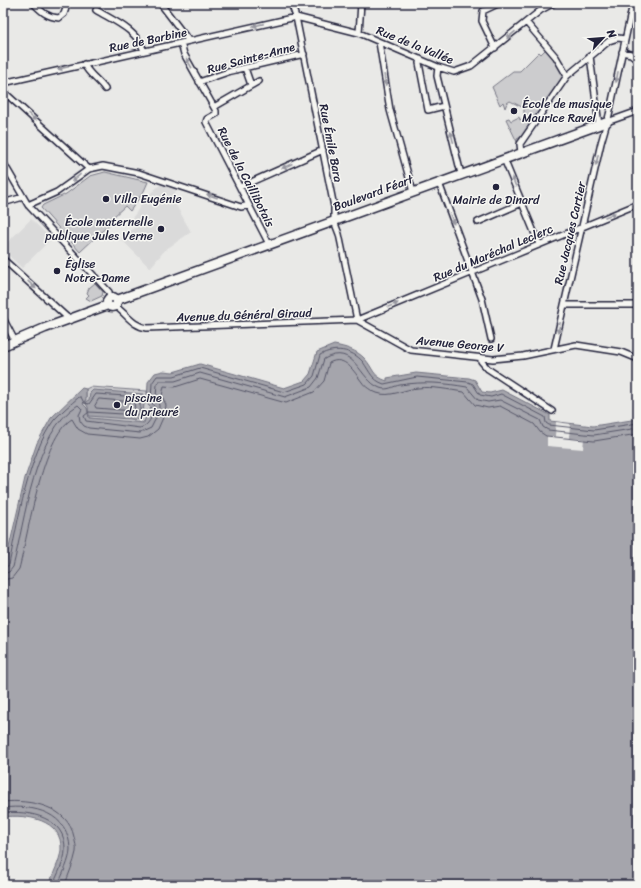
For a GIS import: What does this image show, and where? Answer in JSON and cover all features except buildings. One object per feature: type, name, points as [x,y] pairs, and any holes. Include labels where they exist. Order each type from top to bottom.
[{"type":"main road","name":"Boulevard Féart","points":[[3,346],[69,319],[269,244],[603,123]]},
{"type":"street","points":[[33,3],[46,15],[51,17],[59,18],[64,14],[66,8]]},
{"type":"street","points":[[160,3],[189,41]]},
{"type":"street","name":"Rue Émile Bara","points":[[291,3],[296,17],[304,54],[334,206],[334,220],[339,234],[357,320]]},
{"type":"street","points":[[360,33],[361,3]]},
{"type":"street","points":[[495,48],[482,21],[483,11],[500,3]]},
{"type":"street","name":"Rue de la Vallée","points":[[296,17],[360,33],[438,67],[450,71],[460,71],[471,66],[526,22],[554,3]]},
{"type":"street","name":"Rue Jacques Cartier","points":[[554,348],[583,226],[603,123],[622,52],[633,3]]},
{"type":"street","points":[[96,10],[122,25],[140,40],[144,51]]},
{"type":"street","name":"Rue de Barbine","points":[[3,83],[296,17]]},
{"type":"street","points":[[526,22],[556,57],[567,76]]},
{"type":"street","points":[[521,153],[520,144],[567,76],[598,49],[613,39],[625,39]]},
{"type":"street","points":[[379,42],[390,110],[413,192]]},
{"type":"street","name":"Rue Sainte-Anne","points":[[182,43],[184,54],[199,82],[245,68],[304,54]]},
{"type":"street","points":[[622,52],[631,54],[638,60]]},
{"type":"street","points":[[590,56],[603,123]]},
{"type":"street","points":[[420,59],[419,63],[428,110],[444,106]]},
{"type":"street","points":[[84,64],[86,69],[100,81],[105,89]]},
{"type":"street","points":[[438,67],[437,76],[461,174]]},
{"type":"street","points":[[245,68],[251,85]]},
{"type":"street","points":[[199,82],[214,107],[258,81]]},
{"type":"street","points":[[3,91],[89,169]]},
{"type":"street","name":"Rue de la Caillibotais","points":[[214,107],[216,114],[206,120],[269,244]]},
{"type":"street","name":"Boulevard Féart","points":[[603,123],[638,111]]},
{"type":"street","points":[[240,187],[322,150]]},
{"type":"street","points":[[504,159],[539,244]]},
{"type":"street","points":[[3,162],[28,205],[109,292],[111,303]]},
{"type":"street","points":[[28,205],[57,192],[89,169],[103,166],[140,172],[241,207],[249,205]]},
{"type":"street","points":[[439,183],[482,299],[490,339]]},
{"type":"street","points":[[3,203],[23,197]]},
{"type":"street","points":[[478,222],[522,203]]},
{"type":"street","name":"Rue du Maréchal Leclerc","points":[[357,320],[638,204]]},
{"type":"street","points":[[3,260],[69,319]]},
{"type":"street","name":"Avenue du Général Giraud","points":[[111,303],[133,324],[147,328],[357,320]]},
{"type":"street","points":[[564,305],[638,305]]},
{"type":"street","points":[[3,318],[16,341]]},
{"type":"street","name":"Avenue George V","points":[[357,320],[411,350],[481,358],[509,358],[554,348],[576,345],[620,352],[638,359]]},
{"type":"street","points":[[481,358],[481,361],[488,369],[552,411]]},
{"type":"shaded area","points":[[547,48],[564,75],[521,137],[517,139],[517,142],[506,119],[509,118],[511,121],[519,117],[520,120],[524,118],[524,108],[510,101],[507,103],[505,108],[503,102],[500,105],[492,87],[513,71],[520,71],[539,52],[541,54]]},
{"type":"shaded area","points":[[105,172],[148,182],[144,191],[130,211],[125,206],[112,218],[114,220],[80,252],[41,208],[43,205],[66,194],[90,176]]},
{"type":"shaded area","name":"École maternelle publique Jules Verne","points":[[161,184],[177,189],[172,198],[191,232],[165,250],[150,268],[121,239],[136,226],[131,219],[144,199]]},
{"type":"shaded area","points":[[31,219],[51,239],[22,268],[3,250],[3,247]]},
{"type":"shaded area","points":[[95,283],[103,292],[102,296],[91,301],[86,298],[89,295],[87,293],[89,288]]},
{"type":"shaded area","name":"piscine du prieuré","points":[[90,387],[147,391],[147,403],[151,408],[147,412],[145,420],[141,424],[89,418],[87,408],[83,404],[86,399],[86,389]]},
{"type":"water","points":[[334,345],[347,348],[358,353],[365,359],[378,377],[387,381],[387,378],[416,373],[469,378],[475,380],[482,392],[490,393],[502,390],[550,415],[550,421],[593,426],[638,419],[638,885],[49,885],[61,850],[60,840],[56,831],[50,825],[32,818],[12,816],[3,817],[3,577],[25,478],[37,443],[51,418],[82,388],[86,389],[86,399],[83,404],[87,408],[89,418],[144,423],[147,412],[151,408],[147,404],[148,382],[155,373],[163,371],[173,372],[200,364],[284,388],[304,381],[310,374],[317,352]]},
{"type":"water","name":"piscine du prieuré","points":[[93,390],[143,394],[145,397],[142,420],[89,416],[88,407],[85,402],[89,400],[90,393]]},
{"type":"pier","points":[[556,422],[570,424],[569,438],[584,439],[583,449],[547,446],[547,436],[555,436]]},
{"type":"place","name":"École de musique Maurice Ravel","points":[[514,111]]},
{"type":"place","name":"Mairie de Dinard","points":[[496,187]]},
{"type":"place","name":"Villa Eugénie","points":[[106,199]]},
{"type":"place","name":"École maternelle publique Jules Verne","points":[[161,229]]},
{"type":"place","name":"Église Notre-Dame","points":[[57,271]]},
{"type":"place","name":"piscine du prieuré","points":[[117,405]]}]
